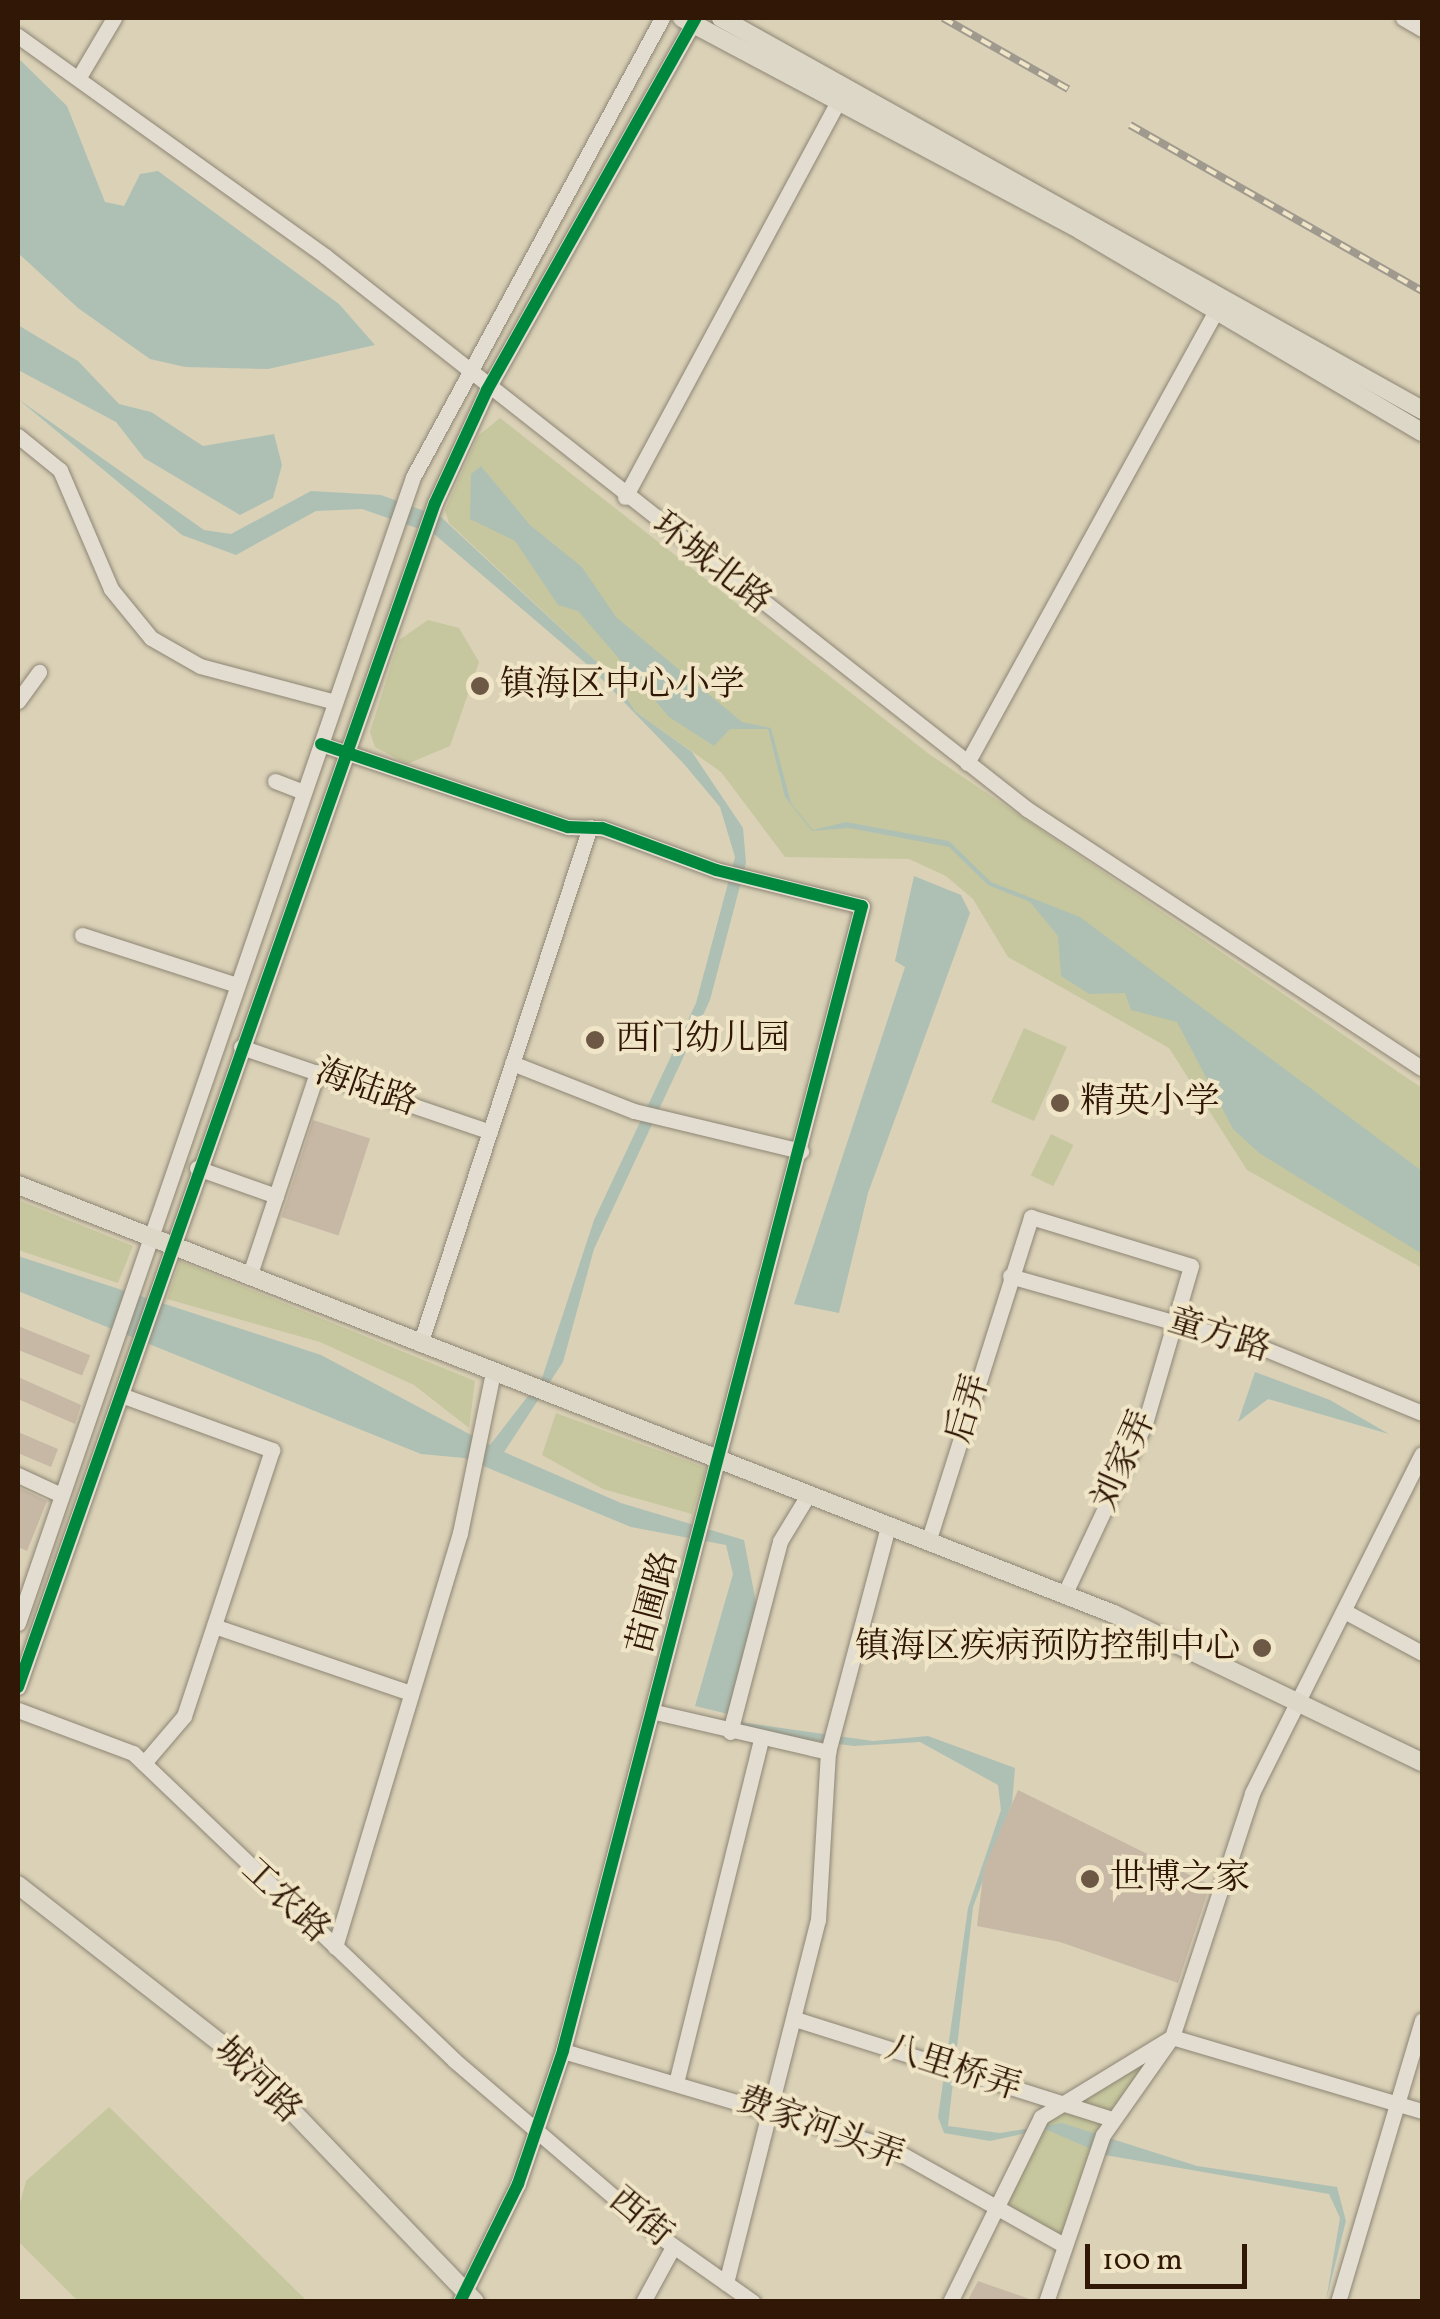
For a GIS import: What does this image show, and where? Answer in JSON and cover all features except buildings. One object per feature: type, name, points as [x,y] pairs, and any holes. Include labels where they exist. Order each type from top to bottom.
[{"type":"main road","points":[[721,18],[1086,214],[1422,410]]},
{"type":"main road","points":[[690,19],[1218,308],[1422,432]]},
{"type":"main road","points":[[18,1185],[1064,1595],[1422,1762]]},
{"type":"main road","name":"城河路","points":[[18,1885],[248,2065],[467,2298]]},
{"type":"street","points":[[80,77],[114,18]]},
{"type":"street","points":[[18,1623],[413,477],[465,373],[662,18]]},
{"type":"street","points":[[1403,18],[1422,29]]},
{"type":"street","points":[[18,1687],[342,751],[486,390],[690,19]]},
{"type":"street","name":"环城北路","points":[[18,36],[325,256],[486,390],[967,763],[1422,1068]]},
{"type":"street","points":[[625,497],[838,101]]},
{"type":"street","points":[[967,763],[1218,308]]},
{"type":"street","points":[[18,436],[60,470],[111,588],[150,638],[200,666],[335,702]]},
{"type":"street","points":[[18,701],[39,672]]},
{"type":"street","points":[[321,744],[590,827],[420,1344]]},
{"type":"street","points":[[276,781],[304,792]]},
{"type":"street","name":"苗圃路","points":[[467,2298],[518,2184],[533,2127],[563,2051],[723,1461],[862,906],[590,827]]},
{"type":"street","points":[[82,935],[237,985]]},
{"type":"street","name":"海陆路","points":[[242,1047],[490,1132]]},
{"type":"street","points":[[512,1064],[634,1111],[801,1151]]},
{"type":"street","points":[[249,1277],[316,1072]]},
{"type":"street","points":[[197,1168],[276,1196]]},
{"type":"street","name":"后弄","points":[[928,1542],[1031,1217],[1191,1266],[1176,1322]]},
{"type":"street","name":"童方路","points":[[1010,1276],[1176,1322],[1422,1413]]},
{"type":"street","name":"刘家弄","points":[[1064,1595],[1146,1423],[1176,1322]]},
{"type":"street","points":[[334,1947],[474,1470],[493,1372]]},
{"type":"street","points":[[120,1395],[272,1450],[184,1716],[144,1763]]},
{"type":"street","points":[[1046,2302],[1062,2244],[1112,2119],[1172,2037],[1252,1793],[1422,1454]]},
{"type":"street","points":[[18,1475],[60,1495]]},
{"type":"street","points":[[730,1732],[780,1541],[808,1495]]},
{"type":"street","points":[[726,2283],[818,1920],[828,1752],[888,1526]]},
{"type":"street","points":[[1344,1611],[1422,1653]]},
{"type":"street","points":[[214,1626],[411,1694]]},
{"type":"street","name":"工农路","points":[[18,1710],[144,1763],[334,1947],[533,2127]]},
{"type":"street","points":[[655,1712],[828,1752]]},
{"type":"street","points":[[677,2079],[761,1738]]},
{"type":"street","name":"八里桥弄","points":[[795,2018],[1112,2119]]},
{"type":"street","points":[[1338,2302],[1422,2020]]},
{"type":"street","points":[[950,2302],[1040,2117],[1172,2037],[1422,2111]]},
{"type":"street","name":"费家河头弄","points":[[563,2051],[677,2079],[889,2147],[995,2210],[1062,2244]]},
{"type":"street","name":"西街","points":[[533,2127],[673,2247],[753,2302]]},
{"type":"street","points":[[642,2302],[673,2247]]},
{"type":"green space","points":[[500,418],[929,754],[1422,1088],[1422,1268],[1247,1170],[1169,1048],[1008,957],[973,899],[946,876],[909,859],[785,857],[721,772],[636,712],[611,675],[449,523],[445,510],[478,436]]},
{"type":"green space","points":[[428,620],[459,628],[479,662],[450,746],[407,764],[375,747],[370,732],[399,640]]},
{"type":"green space","points":[[1024,1028],[1067,1047],[1034,1121],[991,1102]]},
{"type":"green space","points":[[1051,1134],[1073,1145],[1053,1186],[1031,1175]]},
{"type":"green space","points":[[18,1200],[133,1246],[118,1283],[18,1250]]},
{"type":"green space","points":[[180,1261],[475,1381],[469,1428],[414,1385],[320,1342],[167,1299]]},
{"type":"green space","points":[[556,1413],[706,1468],[692,1514],[603,1489],[542,1455]]},
{"type":"green space","points":[[1172,2037],[1112,2119],[1062,2244],[995,2210],[1041,2117]]},
{"type":"green space","points":[[109,2107],[307,2301],[78,2301],[18,2241],[18,2210],[26,2181]]},
{"type":"shaded area","points":[[18,58],[67,106],[105,202],[124,206],[140,174],[158,171],[339,304],[375,345],[268,369],[185,367],[150,359],[78,308],[18,253]]},
{"type":"shaded area","points":[[18,325],[78,361],[119,404],[151,412],[203,446],[274,434],[282,465],[273,498],[240,515],[144,458],[116,422],[18,370]]},
{"type":"shaded area","points":[[18,399],[204,530],[231,534],[311,491],[381,495],[441,517],[611,675],[636,712],[692,752],[743,828],[746,863],[710,1000],[594,1249],[563,1362],[504,1452],[621,1503],[744,1540],[758,1613],[732,1715],[695,1706],[733,1574],[726,1545],[631,1527],[464,1458],[421,1454],[18,1291],[18,1256],[321,1355],[490,1445],[542,1378],[594,1220],[696,1003],[735,857],[720,807],[684,764],[590,667],[434,534],[362,509],[316,511],[236,555],[182,535]]},
{"type":"shaded area","points":[[481,466],[530,525],[582,567],[616,617],[742,722],[771,728],[791,803],[813,830],[846,822],[949,841],[991,882],[1080,917],[1422,1171],[1422,1254],[1259,1153],[1233,1129],[1177,1022],[1131,1010],[1125,993],[1089,994],[1061,976],[1058,936],[1030,902],[988,885],[949,847],[849,828],[812,831],[785,797],[768,729],[730,729],[714,746],[669,717],[578,611],[558,605],[515,541],[470,519],[471,474]]},
{"type":"shaded area","points":[[914,876],[961,895],[970,913],[868,1193],[839,1313],[794,1304],[905,967],[895,961]]},
{"type":"shaded area","points":[[1255,1372],[1330,1400],[1389,1434],[1268,1399],[1238,1422]]},
{"type":"shaded area","points":[[691,1715],[873,1741],[928,1736],[1015,1768],[1012,1803],[973,1907],[948,2126],[1000,2133],[1062,2123],[1197,2166],[1337,2187],[1346,2221],[1326,2301],[1340,2218],[1329,2194],[1105,2155],[1045,2129],[990,2141],[944,2133],[938,2117],[968,1908],[1001,1810],[998,1785],[920,1742],[854,1746],[681,1723]]},
{"type":"railway","points":[[943,18],[1068,89]]},
{"type":"railway","points":[[1130,125],[1422,291]]},
{"type":"cycle path","points":[[18,1687],[435,503],[487,390],[696,18]]},
{"type":"cycle path","points":[[321,744],[568,827],[602,828],[716,870],[862,906],[563,2051],[518,2184],[460,2302]]},
{"type":"place","name":"镇海区中心小学","points":[[480,686]]},
{"type":"place","name":"西门幼儿园","points":[[595,1040]]},
{"type":"place","name":"精英小学","points":[[1060,1103]]},
{"type":"place","name":"镇海区疾病预防控制中心","points":[[1262,1648]]},
{"type":"place","name":"世博之家","points":[[1090,1879]]}]
